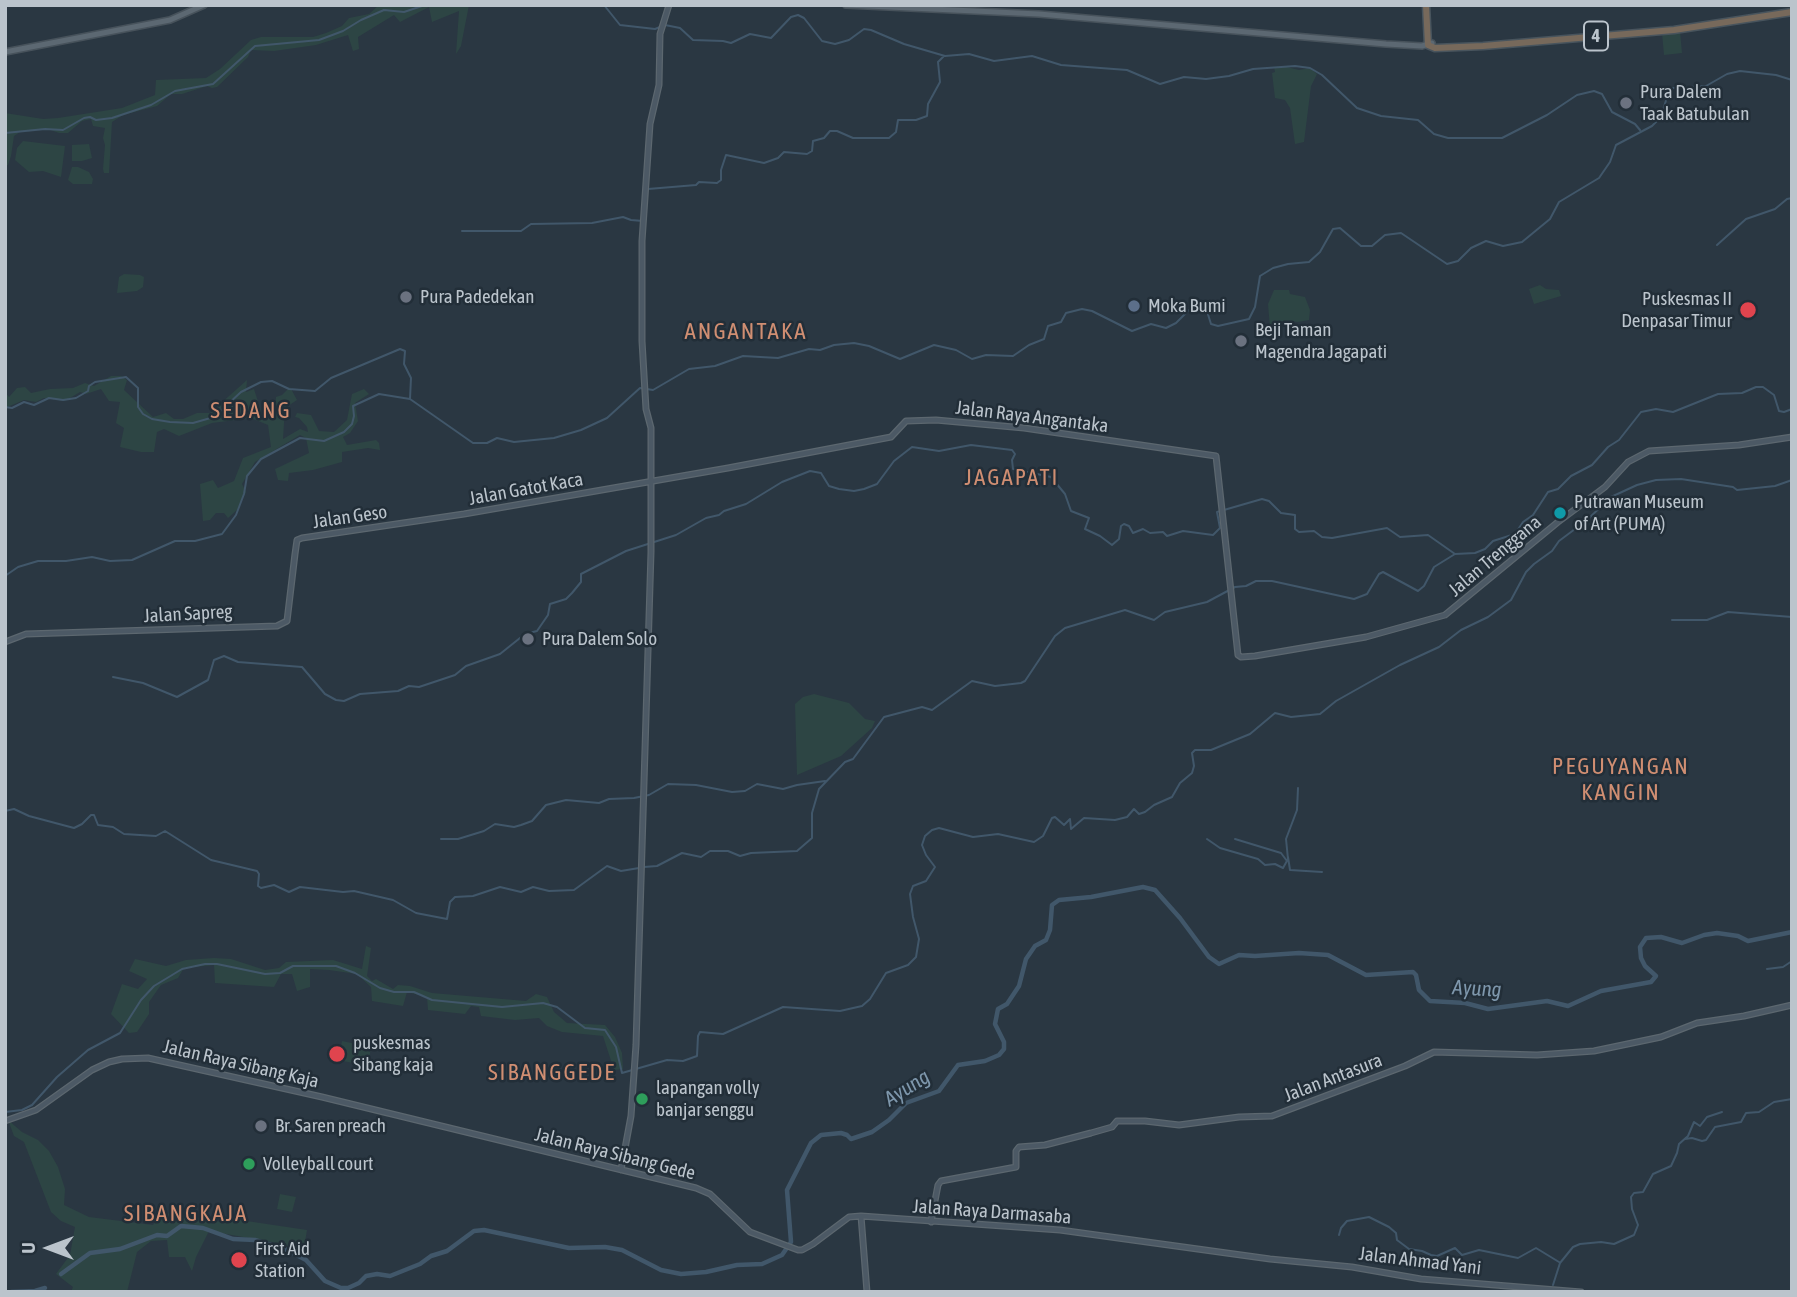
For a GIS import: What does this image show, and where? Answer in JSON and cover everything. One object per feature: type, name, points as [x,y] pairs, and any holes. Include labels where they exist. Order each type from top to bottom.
[{"type":"highway","points":[[1426,5],[1430,44]]},
{"type":"highway","name":"4","points":[[1430,44],[1441,48],[1483,46],[1674,30],[1792,12]]},
{"type":"main road","points":[[5,52],[170,20],[204,5]]},
{"type":"main road","points":[[621,1170],[628,1135],[634,1072],[642,900],[651,540],[651,428],[646,409],[642,241],[651,112],[659,85],[661,27],[669,5]]},
{"type":"main road","points":[[846,5],[1031,14],[1319,40],[1430,44]]},
{"type":"main road","name":"Jalan Raya Angantaka","points":[[652,481],[891,437],[906,421],[951,420],[1213,454],[1218,459],[1238,656]]},
{"type":"main road","name":"Jalan Trenggana","points":[[1238,656],[1263,655],[1345,641],[1443,616],[1602,489],[1630,461],[1649,451],[1739,445],[1792,437]]},
{"type":"main road","name":"Jalan Gatot Kaca","points":[[406,523],[652,481]]},
{"type":"main road","name":"Jalan Geso","points":[[299,539],[406,523]]},
{"type":"main road","name":"Jalan Sapreg","points":[[5,642],[26,634],[231,625],[277,626],[286,623],[299,539]]},
{"type":"main road","name":"Jalan Antasura","points":[[931,1222],[940,1182],[1016,1167],[1017,1150],[1020,1147],[1045,1145],[1091,1133],[1112,1127],[1117,1121],[1179,1125],[1239,1116],[1272,1116],[1405,1066],[1434,1052],[1537,1055],[1594,1051],[1661,1037],[1698,1023],[1747,1016],[1792,1005]]},
{"type":"main road","name":"Jalan Raya Sibang Kaja","points":[[5,1121],[22,1116],[53,1099],[99,1066],[122,1059],[141,1058],[171,1062],[425,1122]]},
{"type":"main road","name":"Jalan Raya Sibang Gede","points":[[425,1122],[706,1192],[750,1231],[794,1249],[805,1249],[849,1217],[862,1218]]},
{"type":"main road","points":[[862,1218],[867,1292]]},
{"type":"main road","name":"Jalan Raya Darmasaba","points":[[862,1218],[1060,1230],[1256,1257]]},
{"type":"main road","name":"Jalan Ahmad Yani","points":[[1256,1257],[1352,1267],[1435,1280],[1581,1292]]},
{"type":"green space","points":[[379,5],[469,5],[461,46],[456,54],[459,11],[432,22],[429,7],[400,22],[394,15],[358,37],[359,49],[353,51],[348,35],[316,45],[274,51],[251,50],[248,57],[217,87],[207,86],[182,94],[171,94],[157,106],[123,115],[112,122],[109,173],[104,173],[103,169],[105,128],[93,126],[91,119],[82,121],[68,133],[48,129],[20,132],[14,136],[11,156],[5,166],[5,113],[43,119],[122,108],[155,95],[156,80],[206,78],[220,69],[251,40],[261,37],[313,37],[342,26],[349,18],[369,14]]},
{"type":"green space","points":[[1680,31],[1682,53],[1664,55],[1662,33]]},
{"type":"green space","points":[[1274,67],[1299,70],[1310,68],[1317,74],[1311,86],[1304,142],[1295,144],[1290,108],[1285,100],[1275,98],[1272,73],[1275,72]]},
{"type":"green space","points":[[23,141],[65,146],[61,177],[43,171],[29,172],[15,160],[17,148]]},
{"type":"green space","points":[[89,144],[92,158],[72,161],[72,145]]},
{"type":"green space","points":[[72,167],[89,172],[93,179],[92,184],[73,184],[68,180]]},
{"type":"green space","points":[[124,274],[144,277],[143,287],[137,291],[117,293],[119,277]]},
{"type":"green space","points":[[1540,285],[1546,289],[1559,290],[1561,296],[1534,304],[1529,289]]},
{"type":"green space","points":[[1274,290],[1289,290],[1290,294],[1305,297],[1310,310],[1309,320],[1289,321],[1270,328],[1268,304]]},
{"type":"green space","points":[[111,376],[121,376],[127,380],[124,390],[153,417],[166,413],[174,419],[183,419],[197,413],[210,413],[247,380],[246,392],[254,389],[262,414],[275,412],[276,397],[290,387],[297,400],[285,408],[283,439],[300,429],[308,432],[307,427],[295,417],[297,413],[311,415],[319,431],[334,432],[347,420],[352,394],[364,389],[369,394],[355,403],[358,421],[350,433],[343,437],[347,445],[376,440],[380,450],[368,448],[342,452],[342,462],[289,473],[288,481],[278,480],[275,469],[309,453],[306,438],[300,435],[255,462],[242,484],[246,492],[237,510],[228,518],[224,513],[216,513],[210,520],[203,521],[200,484],[213,480],[218,488],[234,481],[243,458],[271,447],[268,425],[251,418],[212,423],[179,436],[164,429],[157,432],[154,452],[141,452],[120,447],[124,428],[116,423],[120,402],[109,401],[101,389],[86,394],[80,392],[65,401],[44,398],[36,402],[24,400],[5,408],[5,392],[9,397],[17,388],[25,387],[31,393],[73,388],[85,383],[94,386]]},
{"type":"green space","points":[[814,694],[849,703],[865,719],[875,721],[872,728],[841,756],[797,775],[795,704],[803,697]]},
{"type":"green space","points":[[366,946],[371,948],[367,976],[372,981],[376,979],[393,989],[398,985],[410,986],[432,993],[526,1001],[536,994],[547,997],[554,1012],[567,1023],[605,1025],[615,1037],[622,1053],[623,1069],[614,1070],[603,1036],[562,1032],[547,1026],[539,1018],[515,1020],[481,1016],[479,1007],[471,1006],[465,1014],[428,1010],[427,997],[407,992],[403,1006],[372,1001],[371,987],[357,974],[329,970],[310,969],[310,987],[297,991],[292,974],[281,974],[274,987],[215,983],[214,965],[184,968],[178,978],[161,985],[149,1002],[149,1014],[137,1032],[129,1033],[111,1014],[122,984],[138,989],[147,979],[129,971],[135,959],[166,966],[186,960],[231,959],[265,970],[279,968],[286,962],[333,960],[362,969]]},
{"type":"green space","points":[[342,1041],[371,1047],[368,1066],[338,1060]]},
{"type":"green space","points":[[8,1120],[22,1132],[38,1140],[49,1151],[65,1189],[64,1205],[89,1217],[153,1225],[159,1215],[173,1213],[221,1222],[240,1220],[307,1230],[303,1254],[283,1244],[209,1231],[192,1271],[185,1257],[169,1257],[167,1240],[151,1241],[137,1252],[127,1292],[71,1292],[73,1287],[56,1274],[70,1255],[75,1227],[61,1221],[51,1212],[24,1142],[14,1136]]},
{"type":"green space","points":[[280,1194],[296,1197],[292,1212],[277,1209]]},
{"type":"waterway","points":[[5,133],[63,130],[84,118],[112,118],[151,105],[175,91],[213,84],[255,46],[319,40],[384,10],[404,12],[425,5]]},
{"type":"waterway","points":[[604,5],[620,25],[655,29],[665,25],[680,28],[693,40],[731,43],[750,34],[771,38],[791,17],[798,15],[804,18],[822,41],[835,44],[849,40],[864,29],[945,56],[969,54],[994,61],[1032,56],[1061,65],[1127,70],[1160,84],[1184,77],[1206,79],[1253,69],[1295,66],[1310,68],[1322,75],[1357,108],[1381,116],[1418,120],[1434,134],[1448,138],[1502,138],[1547,115],[1577,95],[1594,91],[1602,94],[1612,112],[1635,124],[1640,130]]},
{"type":"waterway","points":[[648,189],[696,185],[699,182],[717,183],[721,180],[726,155],[764,163],[778,158],[784,152],[807,154],[812,151],[813,141],[824,138],[830,131],[853,138],[889,138],[896,132],[898,120],[916,120],[927,116],[928,104],[940,82],[938,62],[944,56]]},
{"type":"waterway","points":[[5,576],[18,567],[38,561],[92,557],[110,561],[132,560],[175,541],[195,541],[222,534],[236,515],[247,476],[261,459],[300,438],[324,441],[344,432],[352,424],[353,406],[379,394],[410,399],[473,443],[487,443],[497,438],[514,442],[554,438],[607,418],[640,388],[653,390],[689,369],[715,366],[743,356],[778,358],[809,349],[820,350],[854,343],[900,359],[934,345],[956,350],[972,359],[986,355],[1013,356],[1044,339],[1048,326],[1061,322],[1066,313],[1082,309],[1092,311],[1132,331],[1151,324],[1166,328],[1176,323],[1189,310],[1199,306],[1206,308],[1211,324],[1218,326],[1249,319],[1255,307],[1260,276],[1273,268],[1309,262],[1320,252],[1333,229],[1340,228],[1361,246],[1372,246],[1385,235],[1401,233],[1447,264],[1458,261],[1471,248],[1486,241],[1503,246],[1522,242],[1550,219],[1559,202],[1599,178],[1610,162],[1616,145],[1652,126],[1661,117],[1667,97],[1673,88],[1706,86],[1727,74],[1740,71],[1776,75],[1792,80]]},
{"type":"waterway","points":[[1717,245],[1746,219],[1775,209],[1792,198]]},
{"type":"waterway","points":[[462,231],[521,231],[531,224],[592,223],[623,217],[643,221]]},
{"type":"waterway","points":[[5,407],[12,408],[24,402],[34,405],[49,398],[76,398],[88,391],[89,386],[95,382],[126,377],[138,388],[138,407],[143,414],[152,419],[193,423],[214,417],[241,392],[261,382],[272,381],[289,389],[315,391],[331,378],[400,349],[405,351],[404,364],[411,378],[410,399]]},
{"type":"waterway","points":[[113,677],[143,683],[177,697],[208,680],[214,660],[224,656],[238,662],[302,667],[325,694],[336,700],[344,701],[360,694],[398,691],[409,686],[419,687],[455,675],[466,666],[500,654],[525,634],[537,631],[548,615],[550,604],[566,599],[581,582],[581,574],[626,551],[676,535],[706,518],[746,504],[782,482],[810,471],[821,473],[829,486],[854,491],[864,489],[877,484],[894,461],[912,447],[939,451],[971,445],[1012,450],[1015,454],[1012,460],[1013,469],[1051,477],[1065,494],[1071,511],[1089,518],[1085,529],[1112,545],[1119,539],[1121,526],[1124,524],[1129,526],[1133,533],[1143,529],[1150,533],[1163,532],[1167,536],[1183,531],[1213,535],[1220,528],[1217,512],[1262,499],[1269,501],[1281,513],[1295,515],[1295,529],[1299,532],[1314,531],[1322,537],[1332,538],[1387,528],[1400,537],[1428,535],[1455,554],[1475,553],[1485,549],[1493,541],[1515,534],[1523,522],[1533,515],[1548,492],[1558,489],[1571,476],[1592,465],[1608,447],[1619,440],[1641,412],[1656,409],[1673,412],[1718,394],[1742,393],[1756,387],[1763,387],[1774,395],[1779,411],[1792,409]]},
{"type":"waterway","points":[[5,1112],[22,1110],[32,1105],[57,1077],[88,1050],[120,1033],[141,1000],[154,986],[182,969],[205,964],[265,974],[280,973],[293,966],[336,966],[355,973],[380,988],[394,992],[414,992],[432,1000],[502,1007],[543,1003],[557,1007],[585,1028],[605,1030],[616,1047],[622,1073],[667,1060],[683,1061],[697,1056],[700,1032],[723,1034],[783,1007],[840,1011],[862,1006],[870,999],[886,973],[908,965],[916,957],[919,939],[910,894],[913,886],[926,881],[935,867],[922,845],[925,836],[932,830],[939,828],[973,837],[998,834],[1034,842],[1043,836],[1055,817],[1064,825],[1070,819],[1071,829],[1084,818],[1115,820],[1127,817],[1134,809],[1139,814],[1145,812],[1172,797],[1180,783],[1192,773],[1192,753],[1195,750],[1211,750],[1250,734],[1275,713],[1291,717],[1320,714],[1336,701],[1400,665],[1439,647],[1461,630],[1488,617],[1511,600],[1526,572],[1534,564],[1611,497],[1656,480],[1681,479],[1733,487],[1737,490],[1775,486],[1792,480]]},
{"type":"waterway","points":[[644,867],[657,866],[682,853],[701,857],[710,851],[728,851],[740,856],[797,851],[812,838],[812,813],[819,789],[845,762],[853,759],[884,717],[922,707],[932,710],[972,681],[995,686],[1021,683],[1055,636],[1065,628],[1125,610],[1154,620],[1165,612],[1207,602],[1235,587],[1256,581],[1272,581],[1354,599],[1367,594],[1383,572],[1418,591],[1424,586],[1434,567],[1455,554]]},
{"type":"waterway","points":[[1672,620],[1707,620],[1728,612],[1792,617]]},
{"type":"waterway","points":[[441,839],[458,839],[484,831],[495,824],[514,827],[521,825],[532,821],[546,805],[566,800],[599,803],[609,799],[634,798],[649,795],[668,784],[696,785],[732,792],[745,791],[757,784],[783,789],[825,781]]},
{"type":"waterway","points":[[1207,839],[1220,848],[1258,859],[1265,865],[1275,864],[1283,868],[1288,859],[1286,839],[1297,810],[1298,788]]},
{"type":"waterway","points":[[5,811],[14,809],[29,816],[74,828],[94,815],[98,825],[113,827],[124,834],[156,836],[165,831],[211,860],[257,871],[258,886],[261,888],[274,885],[289,892],[300,887],[354,891],[393,900],[416,913],[447,919],[450,902],[455,897],[473,896],[500,887],[521,892],[533,887],[549,891],[574,890],[607,866],[621,871],[639,868]]},
{"type":"waterway","points":[[1235,839],[1281,853],[1287,861]]},
{"type":"waterway","points":[[1288,857],[1290,870],[1322,872]]},
{"type":"waterway","name":"Ayung","points":[[61,1274],[90,1253],[120,1249],[157,1235],[167,1236],[181,1226],[203,1228],[233,1239],[255,1240],[287,1250],[306,1260],[325,1281],[341,1288],[359,1283],[366,1276],[390,1276],[420,1264],[431,1256],[447,1251],[474,1231],[484,1230],[569,1248],[605,1247],[622,1250],[661,1270],[681,1274],[762,1264],[782,1255],[791,1242],[787,1190],[811,1143],[821,1135],[841,1133],[851,1139],[872,1132],[906,1103],[939,1091],[958,1065],[985,1061],[999,1055],[1004,1049],[1004,1042],[995,1024],[998,1009],[1007,1004],[1019,986],[1026,959],[1035,946],[1046,940],[1050,930],[1052,905],[1059,900],[1143,887],[1155,890],[1209,957],[1219,964],[1239,955],[1328,955],[1366,975],[1413,972],[1419,990],[1430,1001],[1465,1003],[1488,1009],[1547,1001],[1568,1006],[1601,991],[1651,982],[1656,976],[1641,958],[1640,947],[1646,938],[1661,937],[1682,943],[1717,933],[1738,936],[1748,941],[1792,932]]},
{"type":"waterway","points":[[1767,969],[1783,967],[1792,961]]},
{"type":"waterway","points":[[1685,1139],[1706,1140],[1715,1127],[1741,1122],[1746,1113],[1759,1112],[1774,1102],[1792,1099]]},
{"type":"waterway","points":[[1553,1285],[1560,1263],[1573,1247],[1601,1242],[1614,1244],[1634,1235],[1638,1225],[1631,1197],[1634,1193],[1643,1192],[1653,1174],[1671,1166],[1679,1144],[1688,1136],[1694,1122],[1700,1126],[1707,1117],[1722,1112]]},
{"type":"waterway","points":[[1339,1235],[1347,1221],[1369,1217],[1389,1227],[1396,1233],[1397,1240],[1409,1249],[1431,1255],[1437,1256],[1455,1248],[1462,1255],[1479,1250],[1518,1258],[1536,1248],[1559,1262]]},
{"type":"waterway","name":"Ayung","points":[[11,1292],[45,1288]]},
{"type":"place","name":"Pura Dalem Taak Batubulan","points":[[1626,103]]},
{"type":"place","name":"Pura Padedekan","points":[[406,297]]},
{"type":"place","name":"Moka Bumi","points":[[1134,306]]},
{"type":"place","name":"Puskesmas II Denpasar Timur","points":[[1748,310]]},
{"type":"place","name":"Beji Taman Magendra Jagapati","points":[[1241,341]]},
{"type":"place","name":"Putrawan Museum of Art (PUMA)","points":[[1560,513]]},
{"type":"place","name":"Pura Dalem Solo","points":[[528,639]]},
{"type":"place","name":"puskesmas Sibang kaja","points":[[337,1054]]},
{"type":"place","name":"lapangan volly banjar senggu","points":[[642,1099]]},
{"type":"place","name":"Br. Saren preach","points":[[261,1126]]},
{"type":"place","name":"Volleyball court","points":[[249,1164]]},
{"type":"place","name":"First Aid Station","points":[[239,1260]]},
{"type":"district","name":"ANGANTAKA","points":[[746,332]]},
{"type":"district","name":"SEDANG","points":[[251,411]]},
{"type":"district","name":"JAGAPATI","points":[[1012,478]]},
{"type":"district","name":"PEGUYANGAN KANGIN","points":[[1621,780]]},
{"type":"district","name":"SIBANGGEDE","points":[[552,1073]]},
{"type":"district","name":"SIBANGKAJA","points":[[186,1214]]}]
